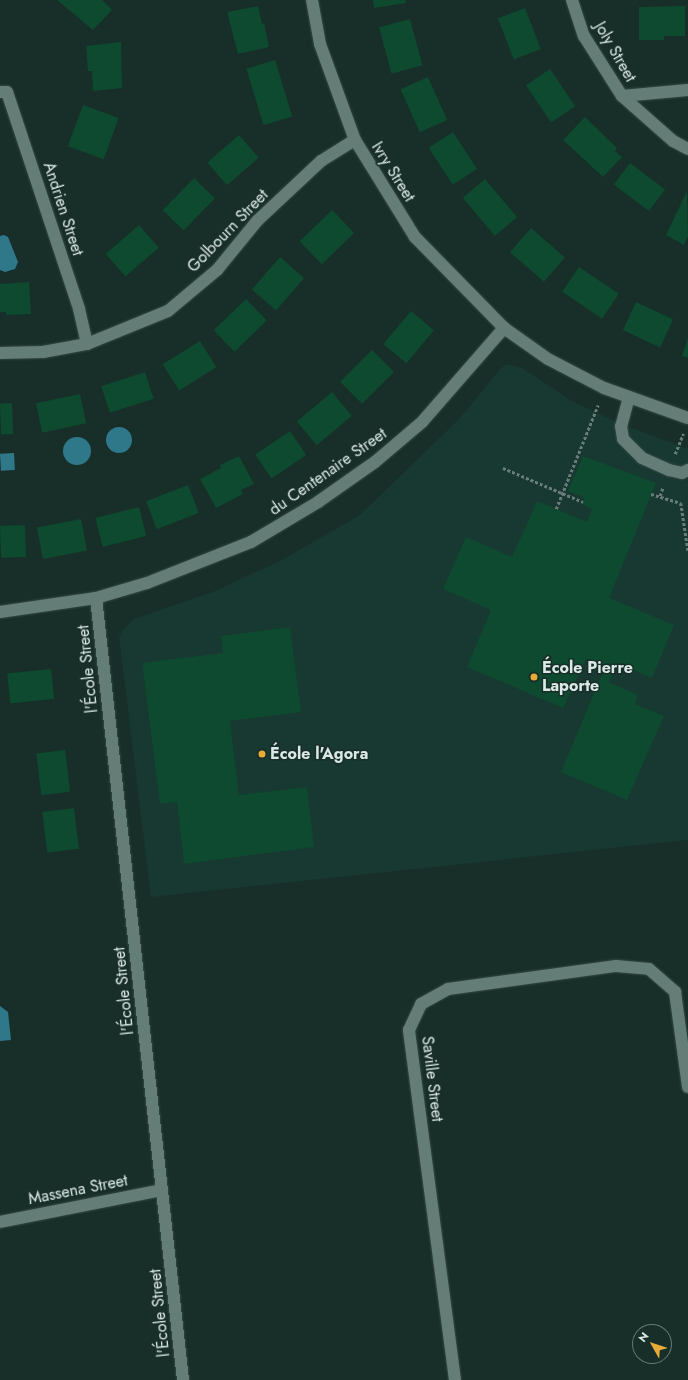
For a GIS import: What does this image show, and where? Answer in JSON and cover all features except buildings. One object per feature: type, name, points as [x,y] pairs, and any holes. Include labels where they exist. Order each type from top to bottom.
[{"type":"street","name":"Ivry Street","points":[[312,0],[320,44],[355,140],[414,237],[504,328]]},
{"type":"street","name":"Joly Street","points":[[572,0],[584,36],[622,96],[673,141],[688,150]]},
{"type":"street","name":"Joly Street","points":[[622,96],[688,90]]},
{"type":"street","name":"Andrien Street","points":[[0,92],[7,92],[79,309],[87,344]]},
{"type":"street","name":"Golbourn Street","points":[[0,353],[43,352],[87,344],[168,311],[217,270],[257,221],[321,161],[355,140]]},
{"type":"street","points":[[504,328],[548,359],[604,388],[688,418]]},
{"type":"street","name":"du Centenaire Street","points":[[0,612],[96,598],[147,583],[251,542],[318,502],[375,462],[422,422],[504,328]]},
{"type":"street","points":[[630,397],[621,426],[623,439],[642,458],[670,470],[682,473],[688,470]]},
{"type":"street","name":"l'École Street","points":[[96,598],[183,1380]]},
{"type":"street","name":"Saville Street","points":[[455,1380],[409,1030],[421,1004],[448,989],[616,966],[649,969],[676,992],[688,1087]]},
{"type":"street","name":"Massena Street","points":[[0,1222],[162,1190]]},
{"type":"path","points":[[556,509],[604,388]]},
{"type":"path","points":[[504,468],[563,492],[583,502]]},
{"type":"path","points":[[651,494],[681,503],[688,550]]},
{"type":"shaded area","name":"École Pierre Laporte","points":[[507,364],[522,368],[572,401],[619,423],[688,449],[688,840],[151,897],[119,637],[123,630],[134,619],[215,591],[282,560],[360,515],[460,418],[501,368]]},
{"type":"water","points":[[4,235],[8,237],[18,262],[15,269],[5,272],[0,270],[0,236]]},
{"type":"water","points":[[119,427],[129,430],[132,440],[129,450],[119,453],[109,450],[106,440],[109,430]]},
{"type":"water","points":[[77,437],[83,438],[87,441],[90,445],[90,457],[87,461],[83,464],[77,465],[71,464],[67,461],[64,457],[63,451],[64,445],[67,441],[71,438]]},
{"type":"water","points":[[14,453],[15,470],[1,471],[0,454]]},
{"type":"water","points":[[0,1006],[8,1012],[11,1040],[0,1041]]},
{"type":"place","name":"École Pierre Laporte","points":[[534,677]]},
{"type":"place","name":"École l'Agora","points":[[262,754]]}]
